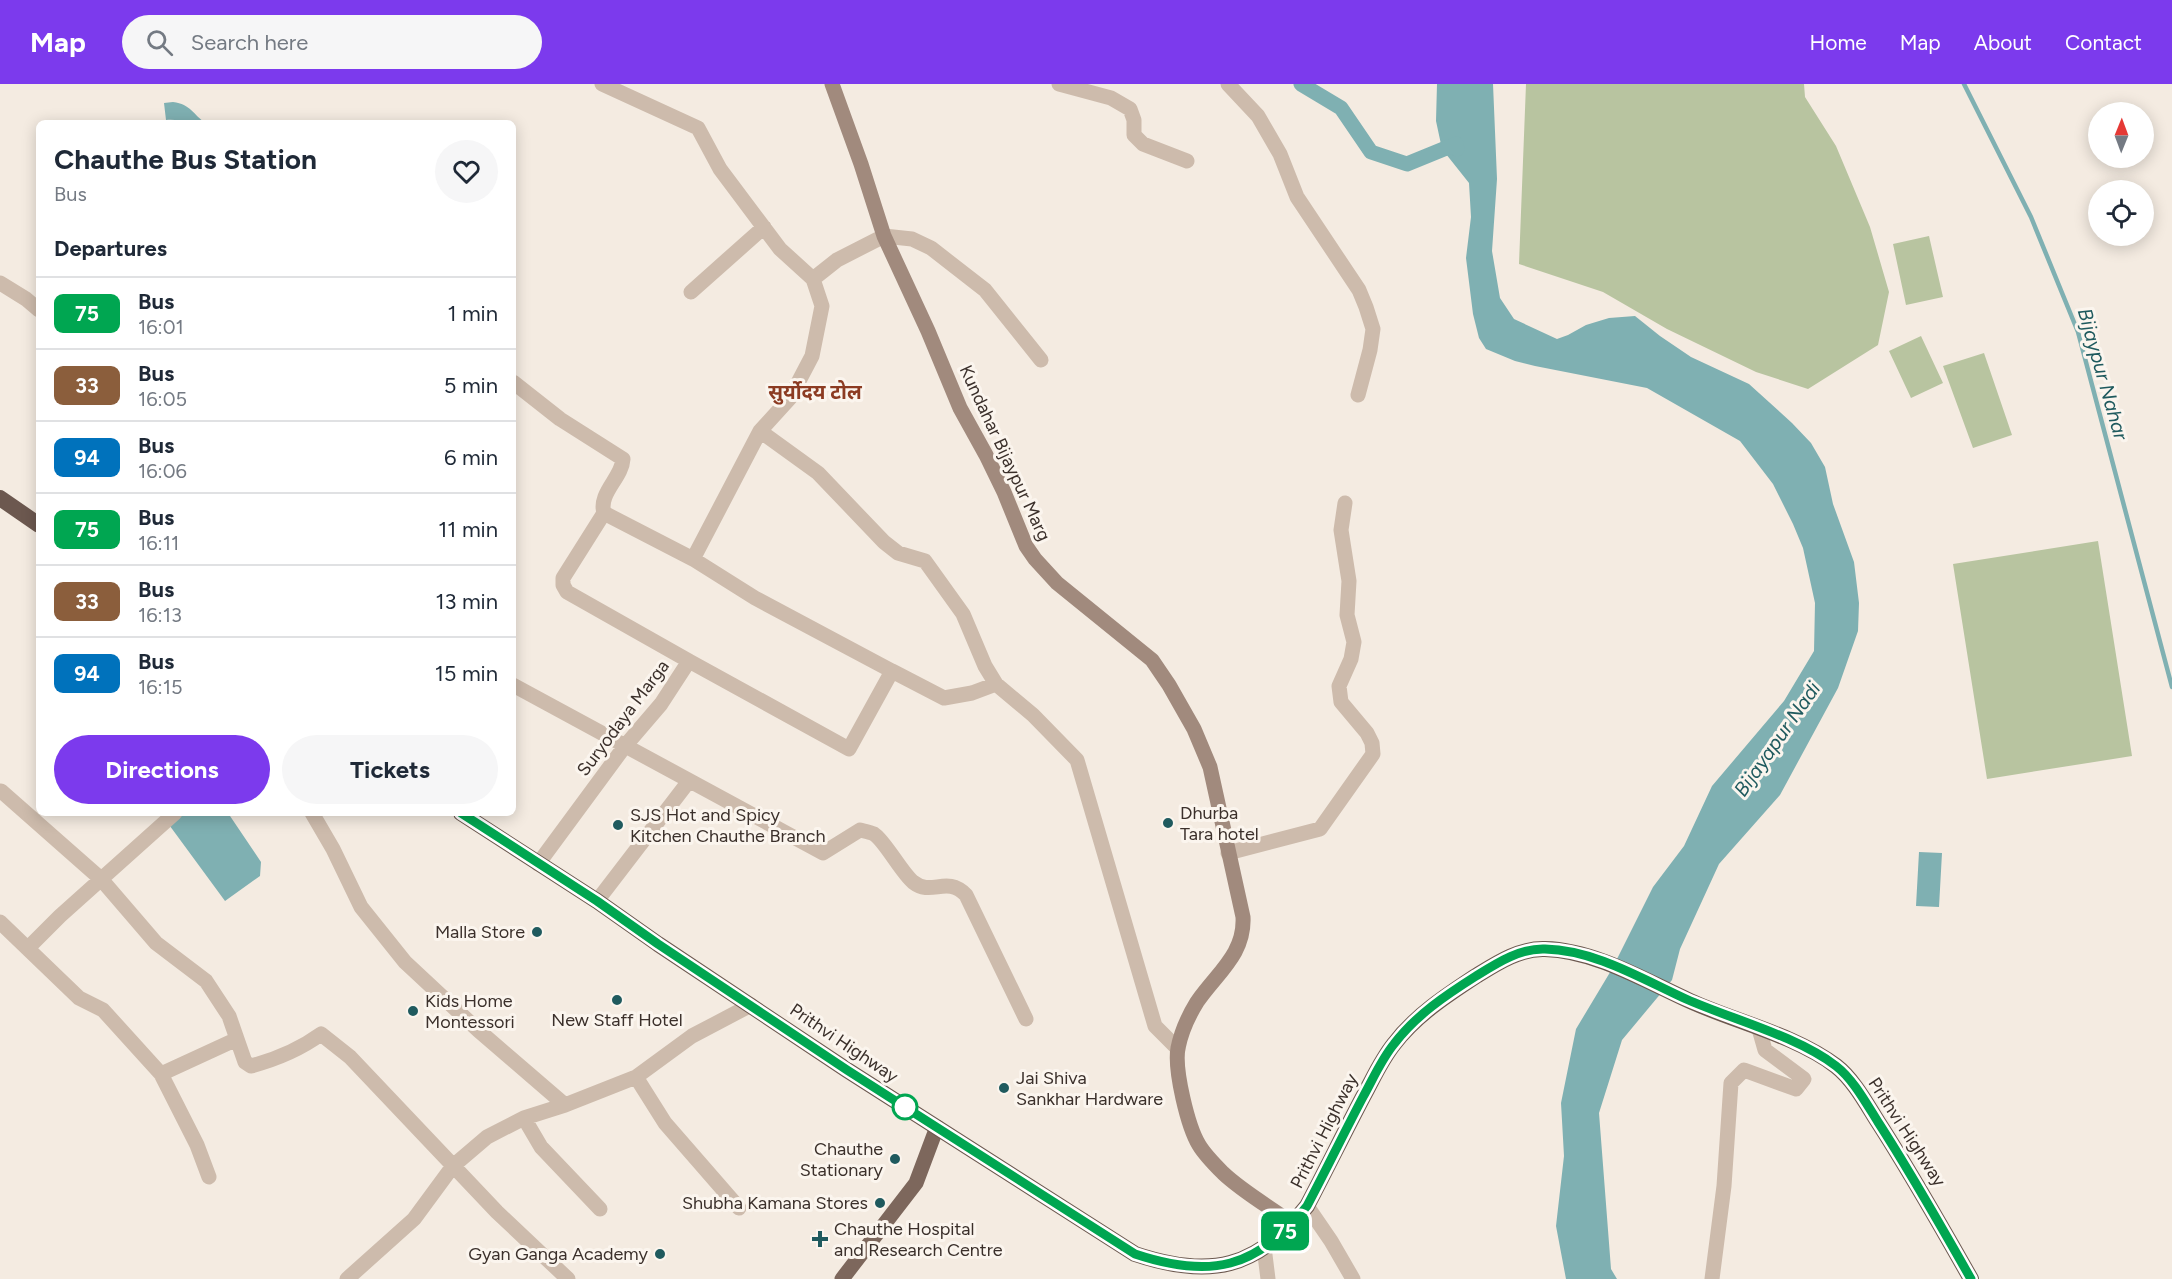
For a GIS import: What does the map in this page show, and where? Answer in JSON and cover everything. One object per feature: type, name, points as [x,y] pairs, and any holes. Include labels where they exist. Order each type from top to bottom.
[{"type":"highway","points":[[0,498],[36,523]]},
{"type":"highway","name":"Prithvi Highway","points":[[466,816],[937,1127],[1135,1254],[1157,1263],[1197,1269],[1216,1268],[1244,1260],[1293,1224],[1307,1206],[1384,1058],[1405,1031],[1426,1011],[1508,957],[1526,950],[1544,948],[1594,959],[1629,972],[1718,1014],[1797,1044],[1837,1067],[1853,1084],[1911,1173],[1971,1279]]},
{"type":"main road","name":"Kundahar Bijaypur Marg","points":[[832,84],[884,236],[928,331],[960,408],[987,455],[1026,546],[1057,583],[1152,660],[1194,729],[1210,767],[1243,916],[1244,933],[1227,965],[1197,1003],[1188,1019],[1178,1049],[1185,1105],[1199,1146],[1224,1174],[1293,1224]]},
{"type":"main road","points":[[842,1279],[916,1183],[937,1127]]},
{"type":"street","points":[[602,84],[629,90],[698,128],[720,169],[780,249],[813,279],[822,306],[812,356],[790,398],[760,431],[693,559]]},
{"type":"street","points":[[1059,84],[1111,98],[1130,109],[1134,120],[1134,135],[1143,144],[1187,161]]},
{"type":"street","points":[[1228,84],[1258,116],[1280,154],[1296,197],[1359,290],[1373,329],[1358,395]]},
{"type":"street","points":[[691,292],[764,227]]},
{"type":"street","points":[[813,279],[837,260],[884,236],[912,239],[931,248],[985,290],[1041,360]]},
{"type":"street","points":[[0,283],[36,307]]},
{"type":"street","name":"Suryodaya Marga","points":[[516,384],[560,419],[622,459],[621,468],[604,500],[602,507],[604,513],[563,578],[563,585],[567,592],[689,661],[661,704],[625,746],[538,864]]},
{"type":"street","points":[[760,431],[818,473],[884,542],[898,553],[925,561],[963,614],[985,666],[996,684],[1033,715],[1077,760],[1155,1026],[1178,1049]]},
{"type":"street","points":[[1228,854],[1320,829],[1373,754],[1372,743],[1367,733],[1341,702],[1339,686],[1351,659],[1354,642],[1347,615],[1349,581],[1341,530],[1346,503]]},
{"type":"street","points":[[604,513],[693,559],[755,598],[944,698],[972,693],[996,684]]},
{"type":"street","points":[[689,661],[849,749],[892,671]]},
{"type":"street","points":[[516,687],[823,853],[860,830],[874,834],[914,884],[932,889],[949,885],[958,887],[966,895],[1026,1019]]},
{"type":"street","points":[[597,901],[688,781]]},
{"type":"street","points":[[1,791],[101,879],[156,943],[206,981],[229,1016],[245,1062],[251,1066],[270,1061],[298,1050],[321,1034],[350,1057],[497,1212],[568,1279]]},
{"type":"street","points":[[28,948],[60,916],[172,816]]},
{"type":"street","points":[[314,816],[333,849],[361,907],[405,962],[478,1030],[565,1105]]},
{"type":"street","points":[[0,922],[79,998],[104,1010],[161,1074],[197,1145],[209,1177]]},
{"type":"street","points":[[347,1279],[414,1219],[453,1166],[487,1137],[524,1118],[565,1105],[636,1077],[692,1036],[751,1005]]},
{"type":"street","points":[[1712,1279],[1724,1186],[1731,1083],[1744,1070],[1796,1089],[1804,1079],[1765,1050],[1759,1029]]},
{"type":"street","points":[[161,1074],[237,1039]]},
{"type":"street","points":[[636,1077],[664,1123],[739,1208]]},
{"type":"street","points":[[524,1118],[541,1147],[600,1209]]},
{"type":"street","points":[[1307,1206],[1353,1279]]},
{"type":"street","points":[[1264,1247],[1268,1279]]},
{"type":"green space","points":[[1526,84],[1804,84],[1805,97],[1836,146],[1870,227],[1889,292],[1878,345],[1808,389],[1756,372],[1667,329],[1603,292],[1519,264]]},
{"type":"green space","points":[[1929,236],[1943,297],[1906,305],[1893,244]]},
{"type":"green space","points":[[1921,336],[1943,383],[1911,398],[1889,351]]},
{"type":"green space","points":[[1984,353],[2012,435],[1973,448],[1943,366]]},
{"type":"green space","points":[[2098,541],[2132,756],[1987,779],[1953,564]]},
{"type":"water","name":"Bijayapur Nadi","points":[[1437,84],[1493,84],[1497,179],[1492,251],[1500,298],[1514,319],[1557,339],[1586,325],[1609,318],[1635,316],[1691,357],[1749,384],[1811,443],[1825,467],[1833,504],[1854,562],[1859,603],[1858,631],[1838,688],[1780,795],[1719,864],[1680,949],[1672,980],[1622,1040],[1599,1113],[1611,1269],[1617,1279],[1566,1279],[1556,1226],[1564,1156],[1561,1103],[1576,1029],[1612,969],[1653,887],[1684,846],[1712,786],[1784,701],[1814,651],[1815,603],[1803,548],[1793,524],[1773,484],[1740,441],[1647,388],[1535,366],[1515,361],[1486,349],[1479,338],[1473,314],[1466,258],[1471,217],[1469,183],[1442,149],[1436,121]]},
{"type":"water","points":[[164,103],[179,103],[188,107],[202,120],[166,120]]},
{"type":"water","points":[[174,816],[230,816],[261,862],[260,876],[225,901],[167,822]]},
{"type":"water","points":[[1919,852],[1942,853],[1939,907],[1916,906]]},
{"type":"waterway","points":[[1301,84],[1341,108],[1371,152],[1407,164],[1456,144],[1457,149]]},
{"type":"waterway","name":"Bijaypur Nahar","points":[[1964,84],[2031,217],[2078,332],[2172,687]]},
{"type":"bus line","name":"75","points":[[466,816],[597,901],[847,1070],[1135,1254],[1157,1263],[1197,1269],[1235,1264],[1252,1256],[1279,1236],[1293,1224],[1307,1206],[1384,1058],[1405,1031],[1426,1011],[1482,972],[1526,950],[1544,948],[1594,959],[1629,972],[1718,1014],[1797,1044],[1837,1067],[1853,1084],[1911,1173],[1971,1279]]},
{"type":"place","name":"Dhurba Tara hotel","points":[[1168,823]]},
{"type":"place","name":"SJS Hot and Spicy Kitchen Chauthe Branch","points":[[618,825]]},
{"type":"place","name":"Malla Store","points":[[537,932]]},
{"type":"place","name":"New Staff Hotel","points":[[617,1000]]},
{"type":"place","name":"Kids Home Montessori","points":[[413,1011]]},
{"type":"place","name":"Jai Shiva Sankhar Hardware","points":[[1004,1088]]},
{"type":"place","name":"Chauthe Stationary","points":[[895,1159]]},
{"type":"place","name":"Shubha Kamana Stores","points":[[880,1203]]},
{"type":"place","name":"Chauthe Hospital and Research Centre","points":[[820,1239]]},
{"type":"place","name":"Gyan Ganga Academy","points":[[660,1254]]},
{"type":"district","name":"सुर्योदय टोल","points":[[815,392]]}]
